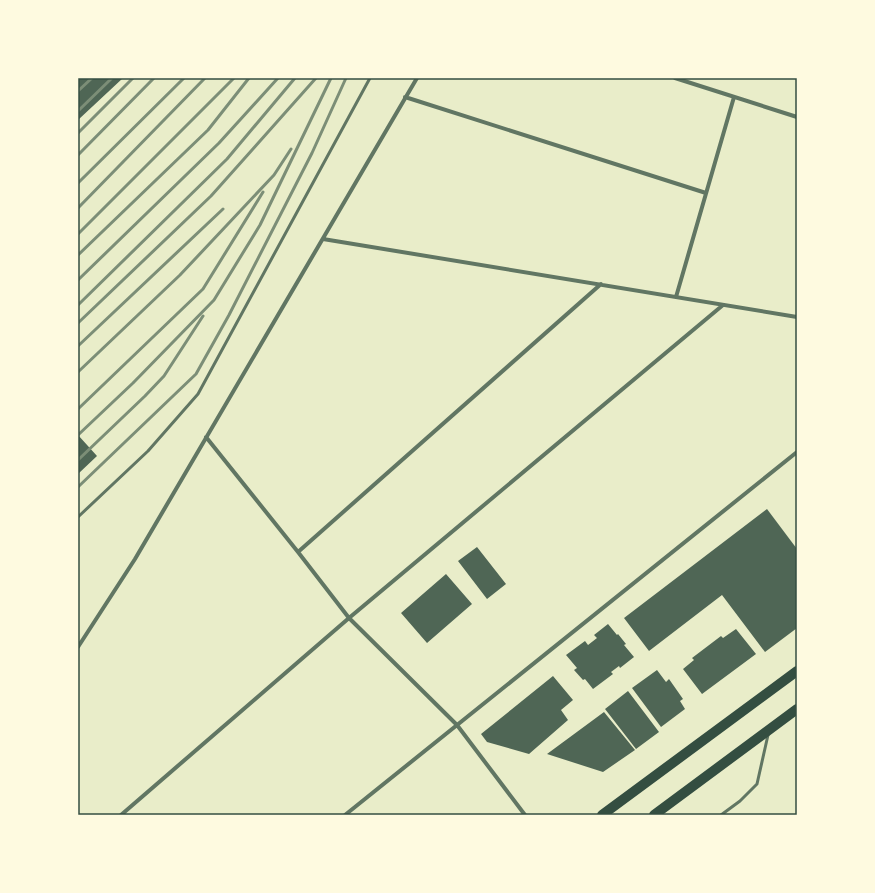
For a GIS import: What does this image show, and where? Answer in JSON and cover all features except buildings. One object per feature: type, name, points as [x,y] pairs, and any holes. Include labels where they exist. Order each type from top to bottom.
[{"type":"main road","points":[[602,815],[797,671]]},
{"type":"main road","points":[[654,815],[797,709]]},
{"type":"street","points":[[78,647],[135,558],[417,78]]},
{"type":"street","points":[[676,78],[797,118]]},
{"type":"street","points":[[405,97],[706,193]]},
{"type":"street","points":[[676,297],[734,97]]},
{"type":"street","points":[[323,238],[797,317]]},
{"type":"street","points":[[298,552],[601,284]]},
{"type":"street","points":[[121,815],[350,618],[723,305]]},
{"type":"street","points":[[206,437],[350,618],[457,725],[525,815]]},
{"type":"street","points":[[345,815],[797,452]]},
{"type":"lane","points":[[78,517],[148,451],[198,394],[370,78]]},
{"type":"lane","points":[[721,815],[740,801],[757,784],[768,731]]},
{"type":"railway","points":[[78,91],[92,78]]},
{"type":"railway","points":[[78,111],[112,78]]},
{"type":"railway","points":[[78,133],[133,78]]},
{"type":"railway","points":[[78,155],[154,78]]},
{"type":"railway","points":[[78,183],[184,78]]},
{"type":"railway","points":[[78,208],[205,78]]},
{"type":"railway","points":[[78,234],[234,78]]},
{"type":"railway","points":[[78,255],[208,130],[249,78]]},
{"type":"railway","points":[[78,280],[219,143],[278,78]]},
{"type":"railway","points":[[78,305],[227,159],[295,78]]},
{"type":"railway","points":[[78,323],[211,196],[316,78]]},
{"type":"railway","points":[[78,435],[133,383],[214,300],[260,225],[331,78]]},
{"type":"railway","points":[[78,487],[196,374],[229,315],[312,153],[346,78]]},
{"type":"railway","points":[[78,372],[180,275],[274,175],[291,149]]},
{"type":"railway","points":[[78,409],[203,289],[263,192]]},
{"type":"railway","points":[[78,346],[223,209]]},
{"type":"railway","points":[[78,460],[164,376],[203,316]]}]
